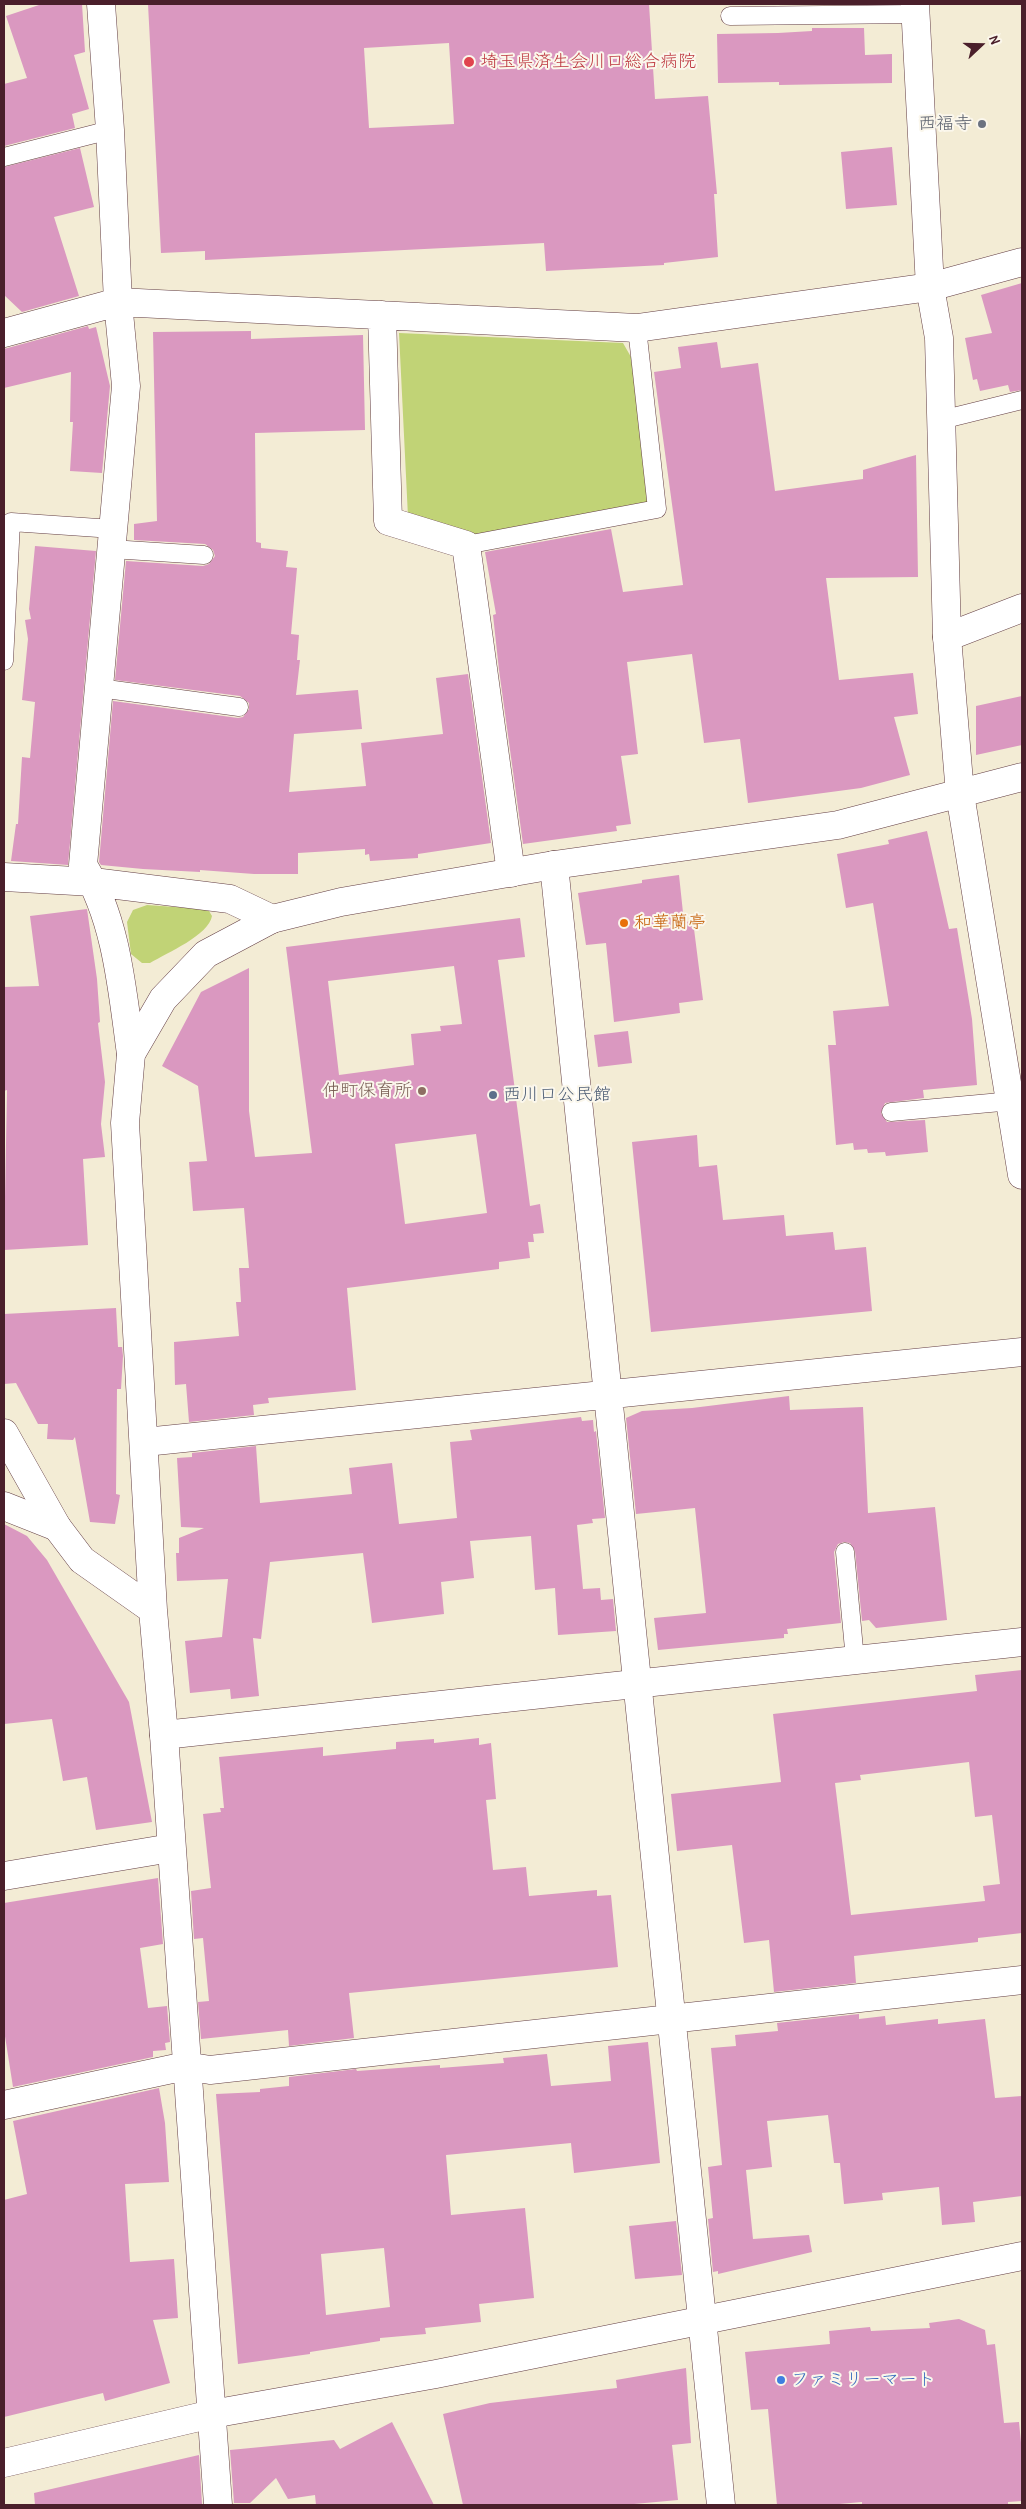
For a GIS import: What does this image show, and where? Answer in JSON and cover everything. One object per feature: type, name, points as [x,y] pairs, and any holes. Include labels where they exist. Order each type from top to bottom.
[{"type":"street","points":[[101,4],[110,130],[118,302],[126,386],[82,865],[93,882],[106,912],[122,987],[132,1054],[125,1123],[145,1442],[153,1610],[164,1735],[218,2505]]},
{"type":"street","points":[[915,9],[930,287],[939,338],[947,637],[960,794],[1015,1093],[1022,1175]]},
{"type":"street","points":[[4,333],[118,302],[637,328],[930,287],[1022,262]]},
{"type":"street","points":[[382,315],[388,521],[466,544],[511,873]]},
{"type":"street","points":[[947,637],[1022,608]]},
{"type":"street","points":[[132,1054],[163,1000],[206,954],[272,919],[341,902],[554,865],[838,825],[1022,777]]},
{"type":"street","points":[[554,865],[721,2505]]},
{"type":"street","points":[[4,876],[93,882],[230,899],[272,919]]},
{"type":"street","points":[[145,1442],[1022,1352]]},
{"type":"street","points":[[4,1433],[57,1527],[82,1560],[153,1610]]},
{"type":"street","points":[[4,1506],[57,1527]]},
{"type":"street","points":[[164,1735],[1022,1642]]},
{"type":"street","points":[[4,1876],[171,1848]]},
{"type":"street","points":[[4,2105],[186,2066],[210,2070],[1022,1980]]},
{"type":"street","points":[[4,2463],[212,2414],[436,2374],[1022,2256]]},
{"type":"lane","points":[[730,16],[915,9]]},
{"type":"lane","points":[[4,157],[110,130]]},
{"type":"lane","points":[[466,544],[657,509],[637,328]]},
{"type":"lane","points":[[941,420],[1022,400]]},
{"type":"lane","points":[[4,661],[11,522],[204,555]]},
{"type":"lane","points":[[99,688],[239,707]]},
{"type":"lane","points":[[891,1112],[1015,1093]]},
{"type":"lane","points":[[845,1552],[855,1660]]},
{"type":"green space","points":[[399,333],[623,343],[631,357],[649,505],[471,536],[408,517]]},
{"type":"green space","points":[[147,905],[203,909],[209,911],[212,916],[209,923],[196,937],[150,963],[142,963],[131,954],[127,922],[133,910]]},
{"type":"building","points":[[42,4],[82,4],[85,52],[74,55],[89,109],[72,114],[75,128],[4,146],[4,84],[27,78],[6,16]]},
{"type":"building","points":[[148,4],[649,4],[655,99],[708,96],[717,194],[714,194],[718,257],[664,263],[664,265],[546,271],[544,243],[205,260],[205,251],[161,253]],"holes":[[[449,43],[454,124],[369,128],[364,48]]]},
{"type":"building","points":[[812,28],[864,28],[865,55],[892,54],[892,83],[779,85],[779,82],[718,83],[717,34],[812,31]]},
{"type":"building","points":[[892,147],[897,205],[846,209],[841,152]]},
{"type":"building","points":[[80,148],[94,207],[54,217],[79,296],[22,312],[4,295],[4,167]]},
{"type":"building","points":[[1022,283],[1022,390],[1010,392],[1008,385],[980,391],[977,379],[973,380],[965,338],[992,333],[981,295]]},
{"type":"building","points":[[88,326],[89,329],[96,327],[110,386],[102,473],[70,471],[73,422],[70,422],[71,372],[4,388],[4,349]]},
{"type":"building","points":[[251,331],[251,339],[363,335],[365,430],[255,433],[256,542],[261,543],[261,548],[288,551],[286,567],[297,568],[291,634],[299,635],[297,660],[300,660],[296,695],[358,690],[362,729],[294,734],[289,792],[366,786],[361,743],[443,734],[436,678],[468,674],[491,843],[418,854],[418,858],[370,861],[369,854],[365,855],[365,849],[298,853],[298,874],[143,869],[101,865],[99,862],[113,701],[238,718],[243,717],[249,709],[249,703],[240,696],[115,680],[126,561],[203,566],[209,564],[215,556],[213,550],[205,544],[134,540],[134,524],[157,521],[153,332]]},
{"type":"building","points":[[717,342],[721,368],[758,363],[775,491],[863,479],[863,470],[916,455],[918,577],[826,578],[839,680],[913,673],[918,714],[894,717],[910,775],[861,788],[748,803],[740,739],[704,743],[692,654],[627,662],[638,754],[621,756],[631,824],[616,826],[617,831],[523,844],[499,670],[493,615],[496,614],[485,552],[611,529],[623,592],[683,585],[654,372],[681,368],[678,347]]},
{"type":"building","points":[[35,546],[96,551],[68,865],[11,861],[16,824],[18,824],[22,757],[30,758],[35,702],[22,700],[28,639],[25,620],[31,619],[29,609]]},
{"type":"building","points":[[1022,696],[1022,745],[976,755],[976,706]]},
{"type":"building","points":[[927,831],[949,929],[957,928],[972,1019],[977,1085],[923,1090],[924,1098],[885,1103],[881,1113],[887,1122],[925,1120],[928,1152],[886,1156],[885,1152],[868,1153],[867,1149],[854,1150],[853,1143],[836,1145],[828,1045],[836,1045],[833,1011],[889,1006],[873,903],[846,908],[837,854],[889,844],[888,840]]},
{"type":"building","points":[[679,875],[684,922],[693,921],[703,1000],[679,1003],[680,1013],[614,1022],[606,943],[586,945],[578,893],[642,883],[642,880]]},
{"type":"building","points":[[87,909],[97,979],[100,1022],[98,1023],[105,1082],[101,1124],[105,1157],[83,1159],[88,1245],[4,1250],[7,1090],[4,1091],[4,987],[39,986],[30,916]]},
{"type":"building","points":[[520,918],[525,957],[498,960],[530,1206],[540,1204],[544,1233],[533,1234],[534,1242],[528,1242],[530,1258],[499,1262],[499,1269],[347,1288],[356,1390],[268,1398],[269,1403],[253,1405],[254,1415],[189,1422],[186,1384],[175,1385],[174,1342],[239,1336],[236,1302],[241,1302],[239,1268],[249,1268],[244,1208],[193,1211],[189,1162],[207,1161],[198,1086],[162,1066],[201,992],[249,968],[249,1111],[255,1157],[312,1153],[286,947]],"holes":[[[454,966],[462,1024],[440,1026],[441,1031],[411,1034],[414,1065],[339,1075],[328,981]],[[476,1134],[487,1213],[405,1224],[395,1144]]]},
{"type":"building","points":[[628,1031],[632,1063],[598,1067],[594,1035]]},
{"type":"building","points":[[697,1135],[699,1167],[717,1165],[723,1220],[784,1215],[786,1236],[833,1232],[835,1250],[866,1247],[872,1311],[651,1332],[632,1142]]},
{"type":"building","points":[[116,1308],[118,1347],[122,1347],[123,1356],[121,1389],[117,1389],[116,1494],[120,1495],[115,1524],[90,1522],[75,1437],[73,1440],[47,1439],[48,1424],[38,1424],[16,1383],[4,1384],[4,1314]]},
{"type":"building","points":[[789,1396],[790,1410],[863,1407],[868,1513],[935,1507],[947,1620],[876,1628],[869,1620],[862,1621],[855,1551],[850,1543],[844,1542],[838,1544],[834,1552],[841,1623],[787,1629],[788,1634],[784,1634],[784,1638],[658,1650],[654,1618],[706,1613],[695,1508],[636,1514],[626,1418],[642,1411],[692,1408]]},
{"type":"building","points":[[581,1417],[582,1421],[593,1420],[594,1432],[596,1431],[605,1518],[592,1519],[593,1523],[577,1525],[583,1589],[600,1588],[601,1600],[613,1599],[616,1631],[558,1635],[555,1588],[535,1590],[531,1536],[470,1541],[474,1578],[441,1582],[444,1614],[372,1623],[363,1553],[270,1562],[261,1639],[253,1638],[259,1696],[231,1699],[230,1689],[190,1693],[185,1641],[222,1637],[228,1579],[177,1581],[176,1553],[179,1553],[179,1538],[204,1528],[181,1527],[177,1458],[192,1457],[192,1453],[256,1446],[260,1503],[352,1494],[349,1468],[392,1463],[399,1524],[457,1518],[450,1442],[472,1440],[470,1430]]},
{"type":"building","points":[[4,1524],[27,1536],[47,1560],[129,1702],[152,1822],[96,1830],[87,1777],[63,1781],[52,1719],[4,1724]]},
{"type":"building","points":[[1022,1670],[1022,1933],[978,1938],[978,1942],[854,1956],[856,1983],[774,1992],[769,1940],[744,1943],[732,1845],[677,1851],[671,1794],[781,1782],[773,1714],[977,1691],[975,1675]],"holes":[[[969,1762],[975,1817],[992,1815],[1000,1884],[983,1886],[985,1901],[851,1915],[835,1783],[861,1780],[860,1775]]]},
{"type":"building","points":[[479,1738],[479,1745],[491,1743],[496,1799],[486,1800],[493,1870],[526,1867],[529,1896],[597,1890],[597,1896],[611,1895],[618,1967],[349,1993],[354,2038],[289,2046],[288,2030],[201,2039],[198,2002],[209,2001],[203,1938],[194,1939],[191,1891],[211,1888],[203,1814],[221,1812],[220,1808],[224,1808],[219,1757],[323,1747],[323,1756],[396,1749],[396,1742],[434,1739],[434,1743]]},
{"type":"building","points":[[158,1878],[163,1944],[140,1948],[148,2008],[167,2006],[170,2042],[165,2043],[166,2050],[153,2051],[153,2057],[13,2087],[4,2030],[4,1903]]},
{"type":"building","points":[[859,2014],[859,2019],[885,2016],[886,2025],[938,2019],[938,2024],[985,2019],[995,2098],[1022,2096],[1022,2196],[973,2202],[975,2222],[942,2225],[939,2187],[882,2193],[883,2200],[844,2204],[840,2163],[834,2163],[828,2115],[767,2121],[772,2167],[746,2170],[753,2239],[809,2235],[812,2252],[718,2274],[718,2271],[713,2272],[708,2219],[713,2218],[708,2167],[722,2165],[711,2048],[736,2046],[735,2035],[778,2031],[777,2023]]},
{"type":"building","points":[[648,2042],[660,2163],[574,2173],[571,2143],[446,2155],[451,2215],[525,2208],[534,2298],[479,2304],[481,2322],[425,2328],[426,2334],[380,2338],[380,2341],[310,2352],[310,2354],[238,2364],[216,2094],[260,2092],[260,2089],[289,2086],[289,2077],[356,2069],[357,2071],[440,2065],[440,2068],[504,2063],[503,2058],[547,2054],[551,2086],[611,2081],[608,2046]],"holes":[[[384,2248],[390,2307],[326,2315],[321,2254]]]},
{"type":"building","points":[[159,2088],[165,2123],[169,2182],[125,2184],[130,2262],[174,2259],[178,2318],[153,2320],[170,2383],[105,2401],[103,2393],[4,2417],[4,2200],[27,2194],[13,2121]]},
{"type":"building","points":[[676,2221],[682,2275],[635,2279],[629,2226]]},
{"type":"building","points":[[959,2319],[985,2330],[987,2345],[995,2344],[1004,2423],[1019,2422],[1022,2453],[1022,2501],[1008,2502],[1008,2505],[862,2505],[862,2502],[828,2505],[777,2505],[768,2409],[751,2410],[745,2352],[830,2344],[829,2331],[870,2327],[871,2331],[930,2328],[929,2323]]},
{"type":"building","points":[[686,2368],[691,2443],[672,2445],[678,2500],[623,2505],[463,2505],[443,2414],[490,2403],[617,2388],[616,2380]]},
{"type":"building","points":[[392,2422],[434,2505],[316,2505],[315,2495],[288,2499],[276,2478],[250,2503],[234,2503],[230,2450],[334,2440],[340,2449]]},
{"type":"building","points":[[199,2455],[202,2504],[35,2505],[34,2493]]},
{"type":"place","name":"埼玉県済生会川口総合病院","points":[[469,62]]},
{"type":"place","name":"西福寺","points":[[982,124]]},
{"type":"place","name":"和華蘭亭","points":[[624,923]]},
{"type":"place","name":"仲町保育所","points":[[422,1091]]},
{"type":"place","name":"西川口公民館","points":[[493,1095]]},
{"type":"place","name":"ファミリーマート","points":[[781,2380]]}]
